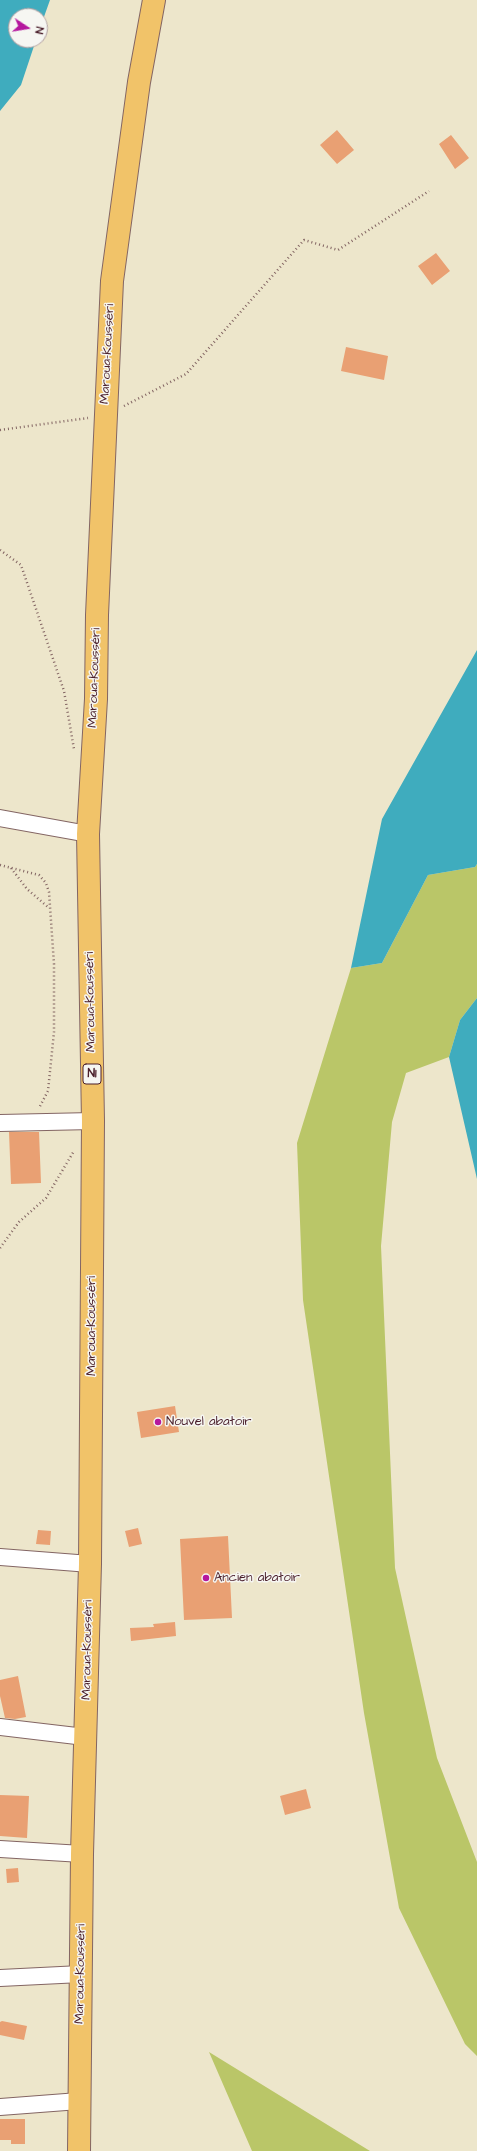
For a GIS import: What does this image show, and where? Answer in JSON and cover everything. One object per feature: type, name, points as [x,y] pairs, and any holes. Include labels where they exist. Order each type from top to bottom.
[{"type":"highway","name":"Maroua-Kousséri","points":[[79,2151],[82,1854],[90,1564],[93,1121],[88,834],[96,699],[97,614],[112,281],[139,82],[154,0]]},
{"type":"street","points":[[0,818],[88,834]]},
{"type":"street","points":[[0,1123],[93,1121]]},
{"type":"street","points":[[0,1557],[90,1564]]},
{"type":"street","points":[[0,1727],[85,1737]]},
{"type":"street","points":[[0,1849],[82,1854]]},
{"type":"street","points":[[0,1978],[81,1974]]},
{"type":"street","points":[[0,2108],[79,2101]]},
{"type":"path","points":[[0,430],[105,416],[186,374],[304,240],[338,250],[429,191]]},
{"type":"path","points":[[0,550],[21,565],[64,691],[74,751]]},
{"type":"path","points":[[0,865],[39,875],[46,883],[49,892],[54,964],[54,1032],[48,1091],[31,1122]]},
{"type":"path","points":[[11,868],[27,889],[49,908]]},
{"type":"path","points":[[0,1248],[20,1222],[46,1198],[78,1144]]},
{"type":"green space","points":[[477,864],[477,998],[460,1020],[449,1057],[406,1073],[392,1122],[381,1246],[395,1568],[437,1758],[477,1862],[477,2056],[465,2044],[399,1908],[364,1713],[303,1300],[297,1143],[351,968],[382,963],[428,875],[475,867]]},
{"type":"green space","points":[[209,2052],[370,2151],[252,2151]]},
{"type":"water","points":[[0,0],[50,0],[47,8],[8,8],[8,48],[33,48],[21,85],[0,111]]},
{"type":"water","points":[[477,650],[477,864],[475,867],[428,875],[382,963],[351,968],[382,819]]},
{"type":"water","points":[[477,998],[477,1179],[449,1057],[460,1020]]},
{"type":"building","points":[[337,130],[354,150],[337,164],[320,145]]},
{"type":"building","points":[[451,135],[469,158],[455,169],[439,144]]},
{"type":"building","points":[[436,253],[450,271],[432,285],[418,266]]},
{"type":"building","points":[[346,347],[388,356],[384,380],[341,371]]},
{"type":"building","points":[[9,1132],[39,1132],[41,1183],[11,1184]]},
{"type":"building","name":"Nouvel abatoir","points":[[175,1406],[179,1432],[141,1438],[137,1412]]},
{"type":"building","points":[[138,1528],[142,1544],[129,1547],[125,1531]]},
{"type":"building","points":[[38,1530],[51,1531],[50,1545],[36,1544]]},
{"type":"building","name":"Ancien abatoir","points":[[228,1536],[232,1618],[184,1620],[180,1539]]},
{"type":"building","points":[[175,1622],[176,1636],[131,1641],[130,1628],[154,1627],[153,1624]]},
{"type":"building","points":[[18,1676],[26,1717],[15,1719],[5,1718],[0,1696],[0,1680]]},
{"type":"building","points":[[306,1789],[311,1808],[285,1815],[280,1796]]},
{"type":"building","points":[[0,1795],[29,1796],[27,1838],[0,1836]]},
{"type":"building","points":[[18,1868],[19,1882],[7,1883],[6,1869]]},
{"type":"building","points":[[2,2021],[27,2026],[24,2040],[0,2035],[0,2022]]},
{"type":"building","points":[[0,2119],[25,2119],[25,2144],[11,2144],[11,2140],[0,2140]]},
{"type":"place","name":"Nouvel abatoir","points":[[158,1422]]},
{"type":"place","name":"Ancien abatoir","points":[[206,1578]]}]
